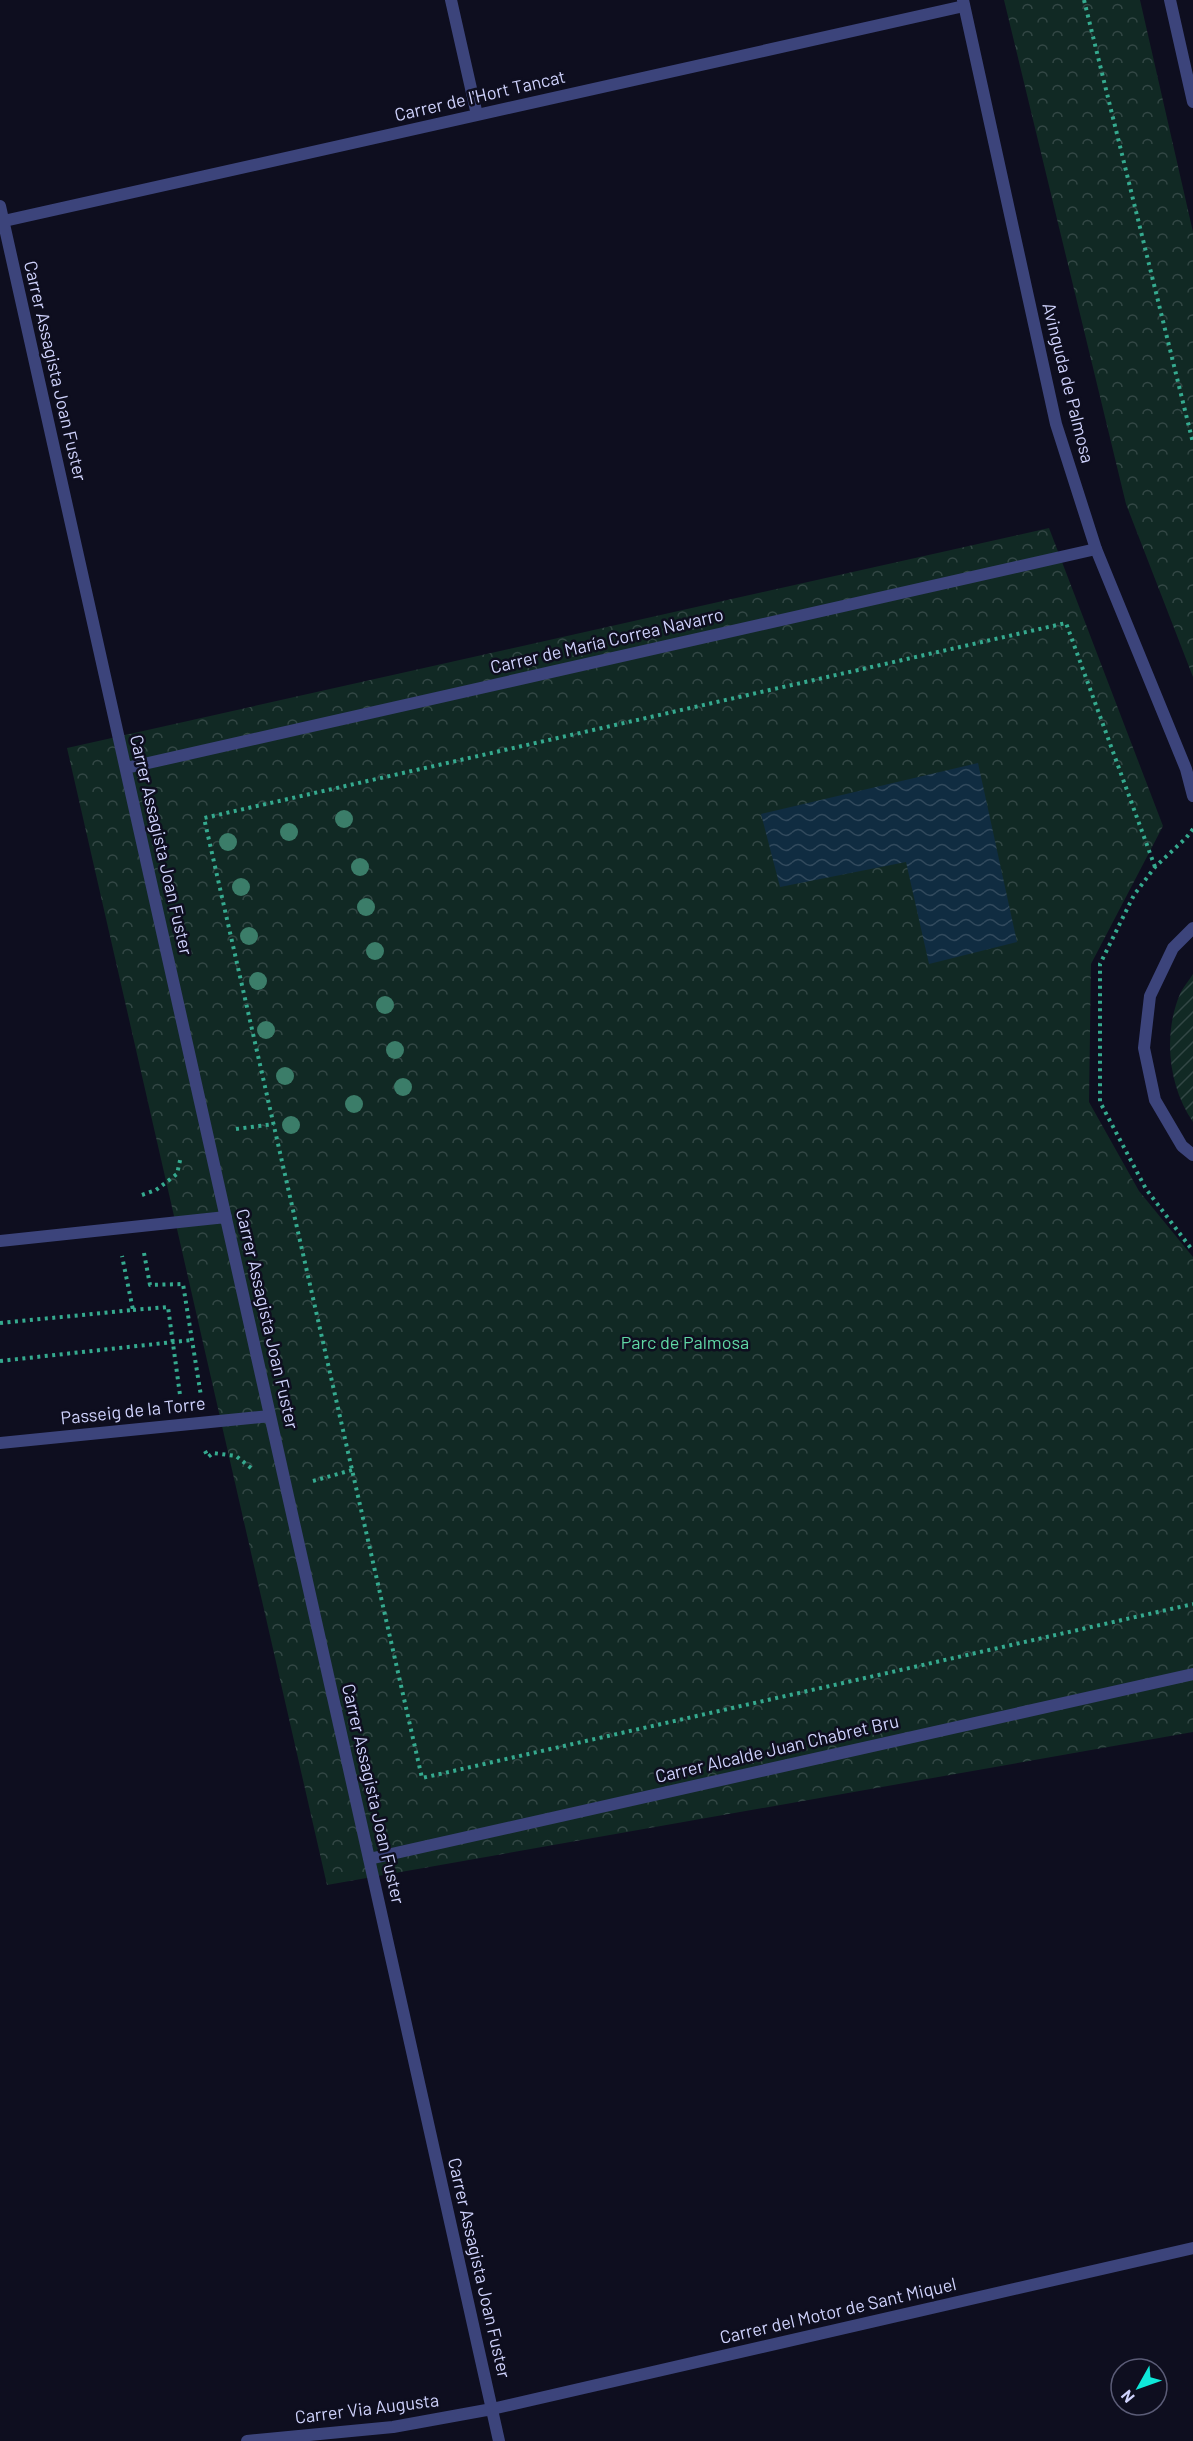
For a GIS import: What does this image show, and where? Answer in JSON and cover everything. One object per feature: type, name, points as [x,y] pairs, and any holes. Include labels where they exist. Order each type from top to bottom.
[{"type":"street","points":[[451,0],[477,115]]},
{"type":"street","points":[[1170,0],[1193,102]]},
{"type":"street","name":"Carrer de l'Hort Tancat","points":[[2,221],[963,3]]},
{"type":"street","name":"Avinguda de Palmosa","points":[[963,3],[1056,424],[1096,549],[1186,769],[1193,796]]},
{"type":"street","name":"Carrer Assagista Joan Fuster","points":[[0,206],[499,2441]]},
{"type":"street","name":"Carrer de María Correa Navarro","points":[[126,768],[1096,549]]},
{"type":"street","points":[[1193,928],[1173,948],[1150,996],[1144,1048],[1155,1100],[1182,1146],[1193,1155]]},
{"type":"street","points":[[0,1240],[226,1217]]},
{"type":"street","name":"Passeig de la Torre","points":[[0,1443],[270,1416]]},
{"type":"street","name":"Carrer Alcalde Juan Chabret Bru","points":[[369,1859],[1193,1674]]},
{"type":"street","name":"Carrer del Motor de Sant Miquel","points":[[492,2409],[1193,2248]]},
{"type":"street","name":"Carrer Via Augusta","points":[[247,2441],[393,2427],[492,2409]]},
{"type":"path","points":[[1084,0],[1193,443]]},
{"type":"path","points":[[1193,829],[1155,867],[1066,623],[204,818],[422,1778],[1193,1604]]},
{"type":"path","points":[[117,1228],[133,1310]]},
{"type":"path","points":[[0,1323],[168,1306],[184,1424]]},
{"type":"path","points":[[0,1360],[192,1340]]},
{"type":"green space","points":[[1004,0],[1140,0],[1193,232],[1193,677],[1126,504]]},
{"type":"green space","name":"Parc de Palmosa","points":[[1049,528],[1163,826],[1091,964],[1089,1102],[1139,1191],[1193,1257],[1193,1732],[327,1885],[67,748]]},
{"type":"green space","points":[[1193,974],[1193,1122],[1173,1076],[1170,1043],[1171,1026],[1181,991]]},
{"type":"water","points":[[978,763],[1017,942],[929,964],[906,862],[780,887],[761,814]]}]
